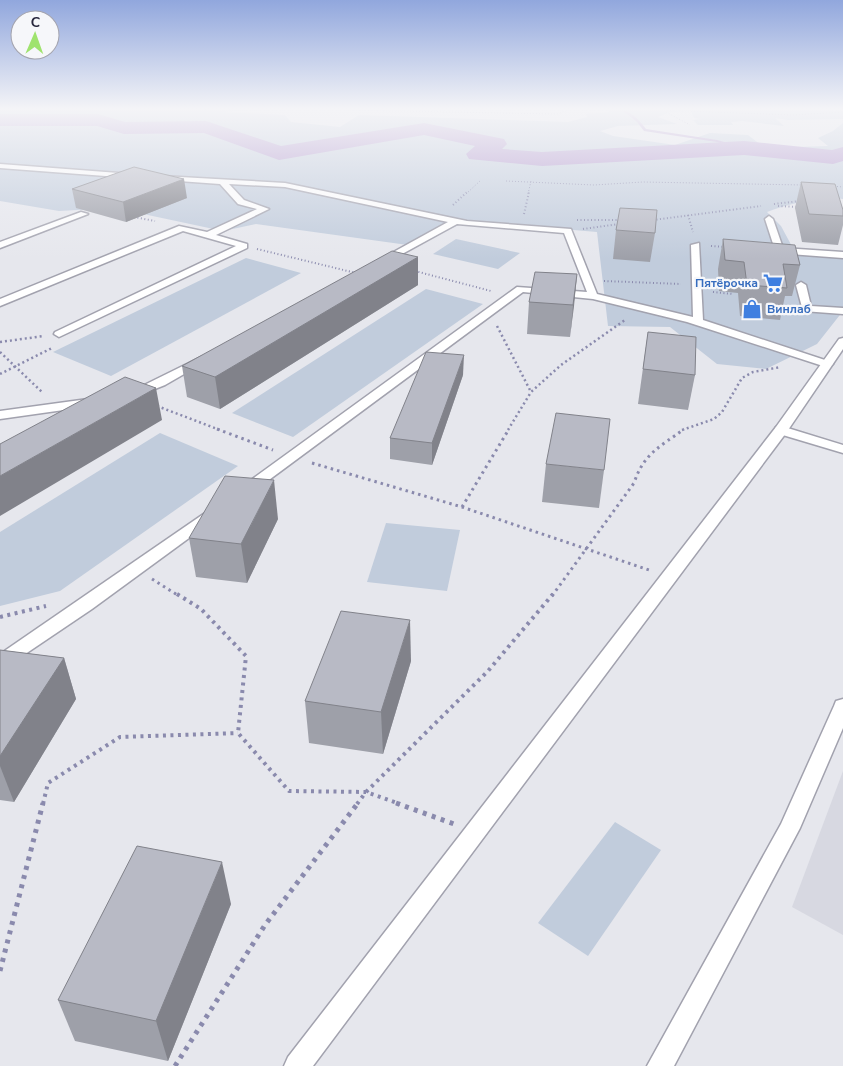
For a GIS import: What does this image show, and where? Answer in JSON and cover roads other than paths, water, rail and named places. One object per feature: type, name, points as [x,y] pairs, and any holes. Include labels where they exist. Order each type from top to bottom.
[{"type":"street","points":[[1,166],[145,177]]},
{"type":"street","points":[[83,185],[86,172]]},
{"type":"street","points":[[155,178],[285,185],[455,222],[568,231],[592,296]]},
{"type":"street","points":[[208,235],[264,209],[240,202],[224,183]]},
{"type":"street","points":[[0,245],[84,214]]},
{"type":"street","points":[[770,219],[779,251],[843,255]]},
{"type":"street","points":[[359,274],[455,222]]},
{"type":"street","points":[[0,304],[182,228],[244,246],[59,334]]},
{"type":"street","points":[[696,245],[698,322]]},
{"type":"street","points":[[801,285],[807,308],[843,311]]},
{"type":"street","points":[[0,663],[226,505],[520,289],[592,296],[642,308],[698,322],[827,364]]},
{"type":"street","points":[[297,1066],[780,430],[843,341]]},
{"type":"street","points":[[123,396],[161,382],[213,354]]},
{"type":"street","points":[[0,416],[99,401]]},
{"type":"street","points":[[780,430],[843,448]]},
{"type":"street","points":[[660,1066],[790,828],[843,706]]},
{"type":"place","name":"Пятёрочка","points":[[773,283]]},
{"type":"place","name":"Винлаб","points":[[752,309]]}]
